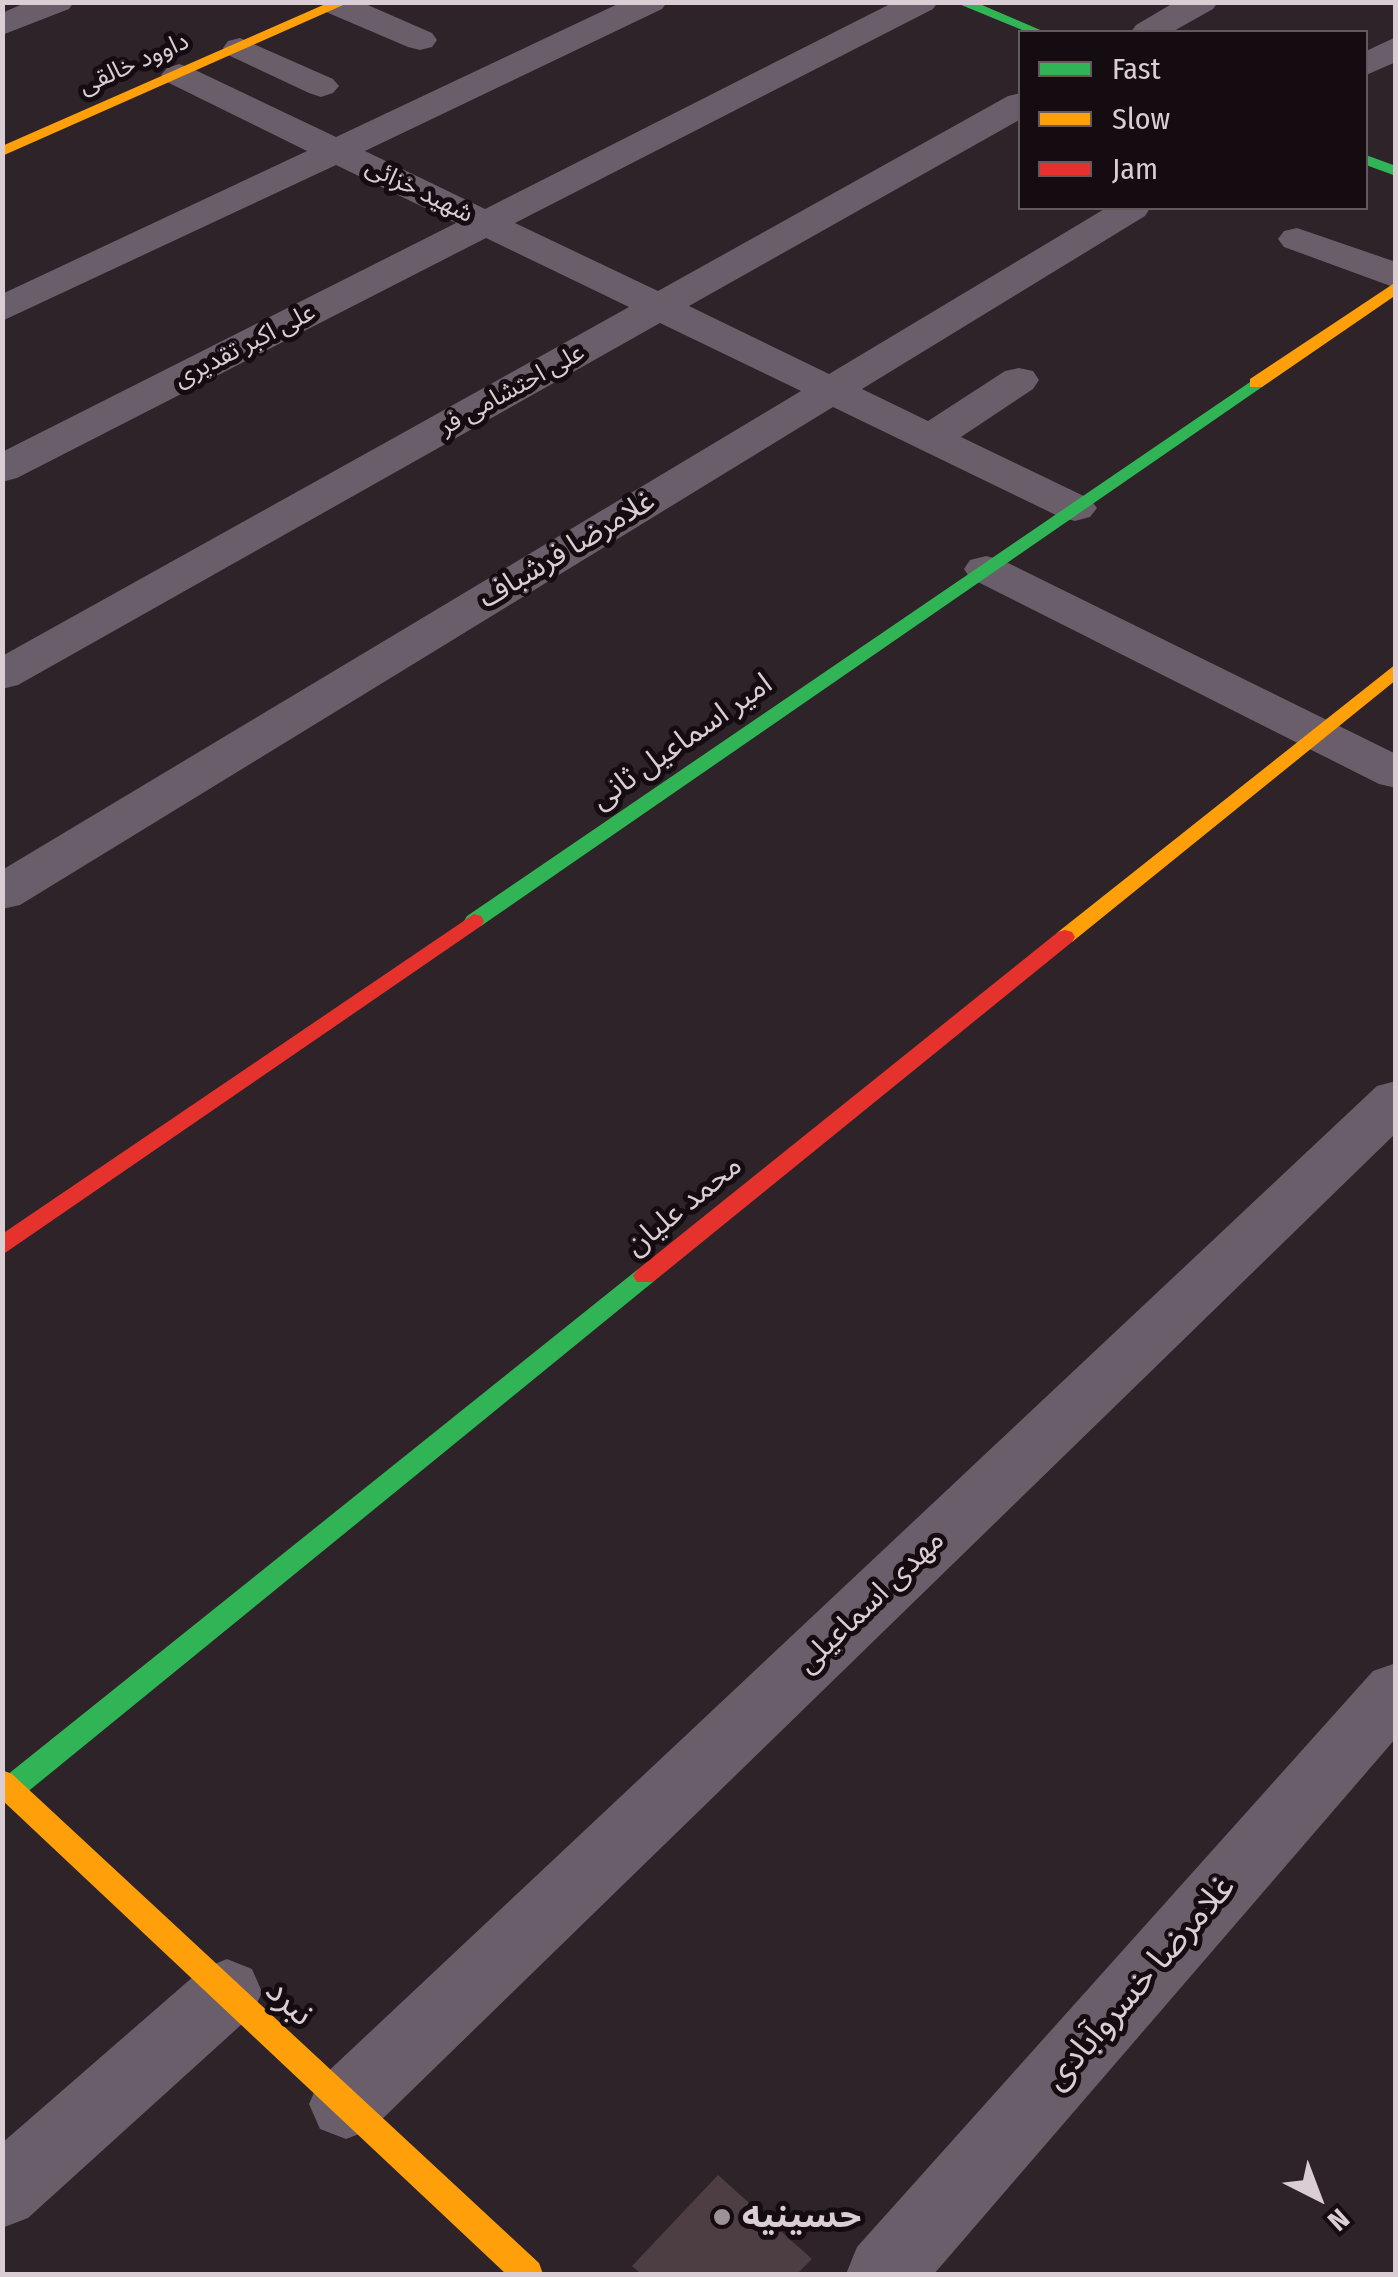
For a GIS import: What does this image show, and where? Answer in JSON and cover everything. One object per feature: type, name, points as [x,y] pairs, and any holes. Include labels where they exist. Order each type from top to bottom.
[{"type":"street","points":[[2,25],[57,2]]},
{"type":"street","points":[[2,309],[650,2]]},
{"type":"street","name":"علی اکبر تقدیری","points":[[2,469],[921,2]]},
{"type":"street","points":[[962,2],[1033,30]]},
{"type":"street","points":[[1152,30],[1201,2]]},
{"type":"street","points":[[341,4],[420,40]]},
{"type":"street","name":"داوود خالقی","points":[[2,152],[341,4]]},
{"type":"street","points":[[1368,64],[1396,47]]},
{"type":"street","points":[[240,48],[321,86]]},
{"type":"street","name":"شهید خزائی","points":[[178,75],[1075,508]]},
{"type":"street","name":"علی احتشامی فر","points":[[2,676],[1018,105]]},
{"type":"street","points":[[1368,161],[1396,172]]},
{"type":"street","name":"غلامرضا فرشباف","points":[[2,894],[1129,210]]},
{"type":"street","points":[[1296,239],[1396,276]]},
{"type":"street","name":"امیر اسماعیل ثانی","points":[[2,1246],[1396,287]]},
{"type":"street","points":[[930,438],[1019,380]]},
{"type":"street","points":[[986,569],[1396,772]]},
{"type":"street","name":"محمد علیان","points":[[6,1785],[1396,670]]},
{"type":"street","name":"مهدی اسماعیلی","points":[[346,2104],[1396,1100]]},
{"type":"street","name":"غلامرضا خسروآبادی","points":[[884,2274],[1396,1692]]},
{"type":"street","name":"نبرد","points":[[6,1785],[528,2274]]},
{"type":"street","points":[[2,2192],[227,1992]]},
{"type":"street","points":[[488,2274],[508,2255]]},
{"type":"building","name":"حسینیه","points":[[718,2175],[812,2259],[797,2274],[641,2274],[632,2266]]},
{"type":"traffic: fast","points":[[961,2],[1033,30]]},
{"type":"traffic: fast","points":[[1368,161],[1396,172]]},
{"type":"traffic: fast","points":[[474,921],[1256,383]]},
{"type":"traffic: fast","points":[[10,1789],[645,1276]]},
{"type":"traffic: slow","points":[[2,152],[343,2]]},
{"type":"traffic: slow","points":[[1256,383],[1396,287]]},
{"type":"traffic: slow","points":[[1065,937],[1396,670]]},
{"type":"traffic: slow","points":[[2,1782],[528,2274]]},
{"type":"traffic: jam","points":[[2,1246],[474,921]]},
{"type":"traffic: jam","points":[[645,1276],[1065,937]]},
{"type":"place","name":"حسینیه","points":[[722,2217]]}]
